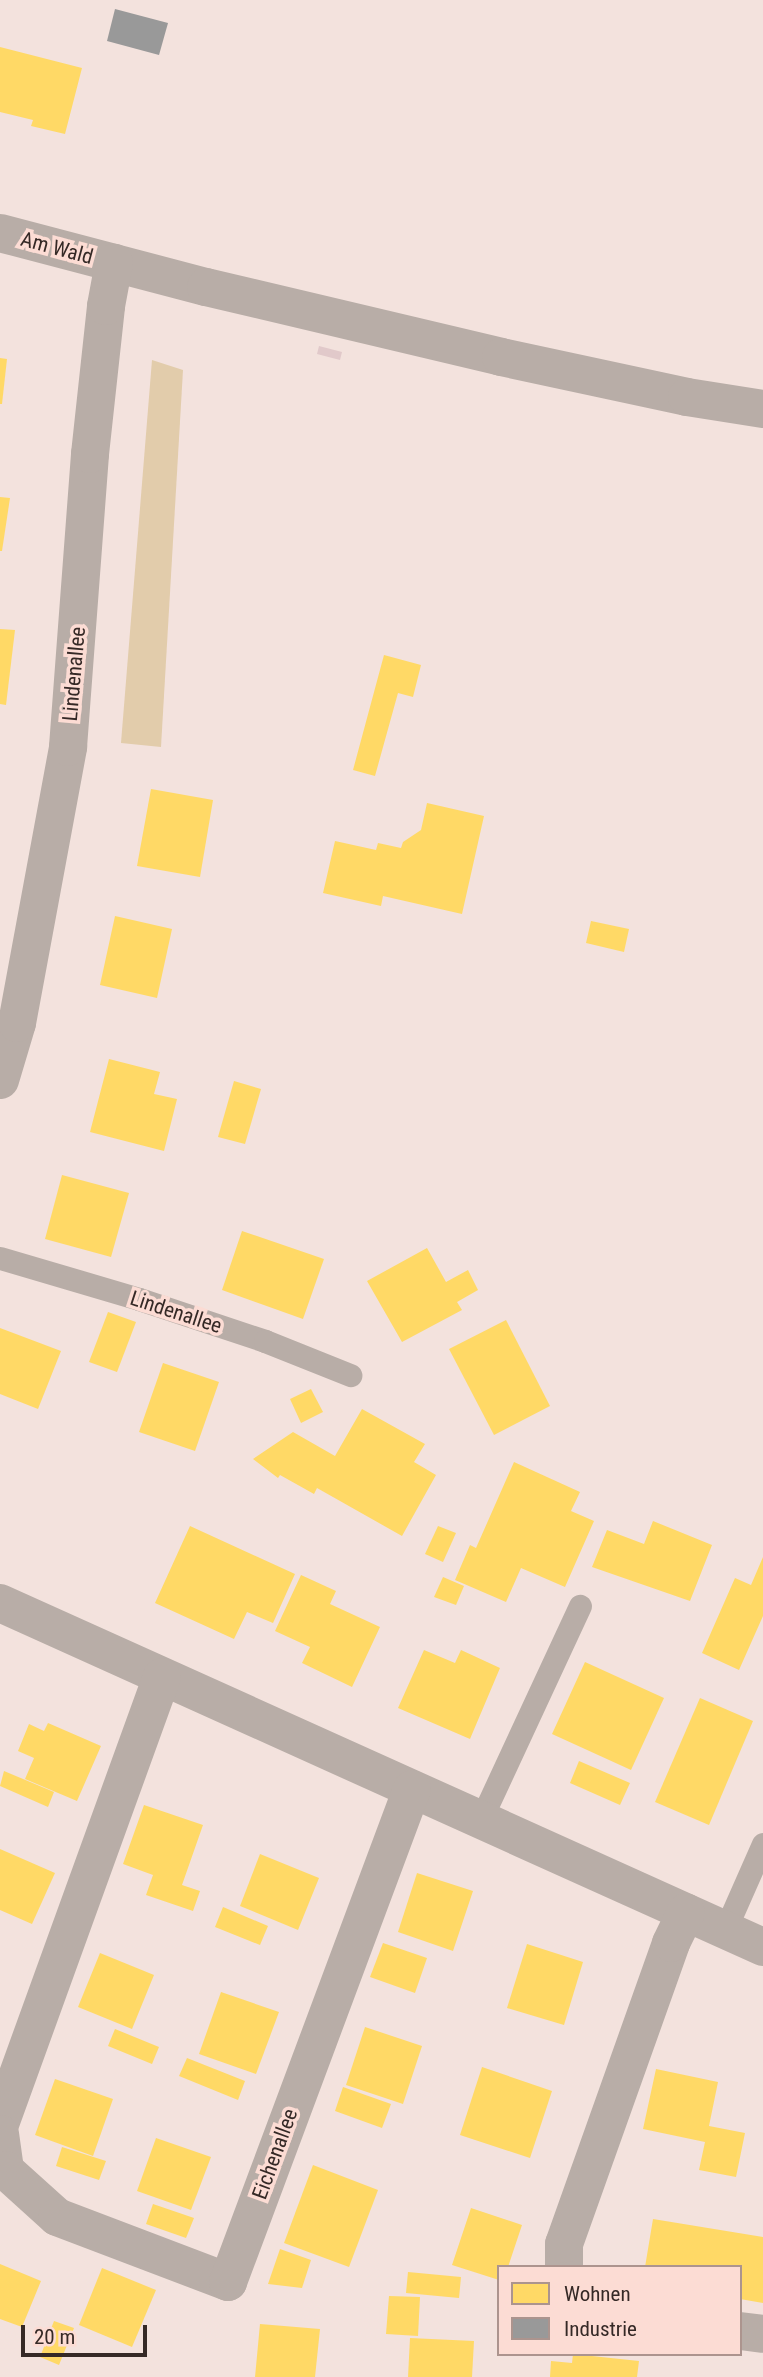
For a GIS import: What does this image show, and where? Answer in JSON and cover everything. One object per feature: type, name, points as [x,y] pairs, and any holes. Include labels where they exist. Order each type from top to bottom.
[{"type":"street","name":"Am Wald","points":[[0,233],[500,357],[687,397],[763,409]]},
{"type":"street","name":"Lindenallee","points":[[0,1080],[17,1023],[68,747],[90,454],[106,306],[114,263]]},
{"type":"street","points":[[0,1603],[763,1947]]},
{"type":"street","points":[[0,2124],[162,1677]]},
{"type":"street","name":"Eichenallee","points":[[2,2159],[57,2217],[228,2282],[412,1789]]},
{"type":"street","points":[[564,2265],[564,2244],[671,1944],[686,1912]]},
{"type":"street","points":[[742,2331],[763,2333]]},
{"type":"lane","name":"Lindenallee","points":[[0,1258],[139,1298],[265,1341],[349,1375]]},
{"type":"lane","points":[[481,1819],[580,1606]]},
{"type":"lane","points":[[725,1930],[763,1844]]},
{"type":"shaded area","points":[[152,360],[183,370],[161,747],[121,743]]},
{"type":"building: Wohnen","points":[[0,47],[82,68],[65,134],[31,126],[33,120],[0,112]]},
{"type":"building: Wohnen","points":[[0,358],[7,359],[2,404],[0,404]]},
{"type":"building: Wohnen","points":[[0,497],[10,498],[2,551],[0,551]]},
{"type":"building: Wohnen","points":[[0,629],[15,630],[6,705],[0,704]]},
{"type":"building: Wohnen","points":[[384,655],[421,665],[413,697],[398,693],[375,776],[353,770]]},
{"type":"building: Wohnen","points":[[151,789],[213,800],[200,877],[137,866]]},
{"type":"building: Wohnen","points":[[427,803],[484,816],[462,914],[383,896],[381,906],[323,893],[335,841],[376,850],[378,843],[401,848],[403,842],[421,830]]},
{"type":"building: Wohnen","points":[[115,916],[172,929],[157,998],[100,985]]},
{"type":"building: Wohnen","points":[[591,921],[629,929],[624,952],[586,943]]},
{"type":"building: Wohnen","points":[[109,1059],[160,1072],[154,1094],[177,1099],[164,1151],[90,1132]]},
{"type":"building: Wohnen","points":[[234,1081],[261,1089],[245,1144],[218,1137]]},
{"type":"building: Wohnen","points":[[62,1175],[129,1193],[111,1257],[45,1239]]},
{"type":"building: Wohnen","points":[[242,1231],[324,1259],[303,1319],[222,1290]]},
{"type":"building: Wohnen","points":[[427,1248],[446,1282],[468,1270],[478,1290],[457,1302],[462,1310],[402,1342],[367,1281]]},
{"type":"building: Wohnen","points":[[108,1312],[136,1322],[117,1372],[89,1362]]},
{"type":"building: Wohnen","points":[[506,1320],[550,1406],[494,1435],[449,1349]]},
{"type":"building: Wohnen","points":[[0,1328],[61,1351],[38,1409],[0,1394]]},
{"type":"building: Wohnen","points":[[163,1363],[219,1382],[195,1451],[139,1432]]},
{"type":"building: Wohnen","points":[[311,1389],[323,1412],[301,1423],[290,1399]]},
{"type":"building: Wohnen","points":[[362,1409],[425,1444],[414,1462],[436,1475],[402,1536],[317,1488],[314,1494],[280,1475],[278,1478],[253,1459],[293,1432],[335,1456]]},
{"type":"building: Wohnen","points":[[514,1462],[580,1492],[571,1511],[594,1521],[565,1587],[521,1568],[506,1602],[455,1580],[470,1545],[476,1548]]},
{"type":"building: Wohnen","points":[[653,1521],[712,1545],[690,1601],[592,1567],[607,1530],[644,1544]]},
{"type":"building: Wohnen","points":[[190,1526],[295,1574],[273,1623],[247,1612],[234,1639],[155,1603]]},
{"type":"building: Wohnen","points":[[438,1526],[456,1533],[443,1562],[425,1554]]},
{"type":"building: Wohnen","points":[[763,1557],[763,1616],[739,1670],[702,1653],[735,1578],[751,1585]]},
{"type":"building: Wohnen","points":[[301,1575],[336,1591],[330,1604],[380,1627],[352,1687],[302,1663],[310,1647],[275,1631]]},
{"type":"building: Wohnen","points":[[443,1577],[464,1586],[456,1605],[434,1597]]},
{"type":"building: Wohnen","points":[[424,1650],[455,1663],[461,1650],[500,1668],[470,1739],[398,1708]]},
{"type":"building: Wohnen","points":[[585,1662],[664,1698],[631,1770],[552,1734]]},
{"type":"building: Wohnen","points":[[700,1698],[753,1721],[709,1825],[655,1802]]},
{"type":"building: Wohnen","points":[[48,1723],[101,1746],[77,1801],[25,1779],[34,1758],[18,1751],[29,1724],[44,1731]]},
{"type":"building: Wohnen","points":[[579,1761],[630,1783],[620,1805],[570,1783]]},
{"type":"building: Wohnen","points":[[4,1771],[54,1792],[48,1807],[0,1786]]},
{"type":"building: Wohnen","points":[[144,1805],[203,1825],[182,1885],[200,1891],[193,1911],[146,1895],[153,1875],[123,1864]]},
{"type":"building: Wohnen","points":[[0,1849],[55,1873],[32,1924],[0,1910]]},
{"type":"building: Wohnen","points":[[260,1854],[319,1878],[298,1930],[240,1906]]},
{"type":"building: Wohnen","points":[[417,1873],[473,1891],[453,1951],[398,1932]]},
{"type":"building: Wohnen","points":[[223,1907],[268,1926],[260,1945],[215,1927]]},
{"type":"building: Wohnen","points":[[383,1943],[427,1958],[415,1993],[370,1977]]},
{"type":"building: Wohnen","points":[[527,1944],[583,1962],[564,2025],[507,2008]]},
{"type":"building: Wohnen","points":[[100,1953],[154,1975],[132,2029],[78,2007]]},
{"type":"building: Wohnen","points":[[221,1992],[279,2012],[256,2074],[199,2054]]},
{"type":"building: Wohnen","points":[[365,2027],[422,2046],[403,2104],[346,2085]]},
{"type":"building: Wohnen","points":[[115,2029],[159,2047],[152,2064],[108,2046]]},
{"type":"building: Wohnen","points":[[187,2058],[245,2081],[238,2100],[179,2076]]},
{"type":"building: Wohnen","points":[[482,2067],[552,2091],[530,2158],[460,2135]]},
{"type":"building: Wohnen","points":[[656,2069],[718,2082],[709,2126],[745,2133],[736,2177],[699,2170],[705,2142],[643,2129]]},
{"type":"building: Wohnen","points":[[55,2079],[113,2099],[93,2156],[35,2135]]},
{"type":"building: Wohnen","points":[[343,2087],[391,2104],[382,2128],[335,2111]]},
{"type":"building: Wohnen","points":[[156,2138],[211,2157],[191,2210],[137,2191]]},
{"type":"building: Wohnen","points":[[62,2147],[106,2161],[99,2180],[56,2166]]},
{"type":"building: Wohnen","points":[[313,2165],[378,2190],[349,2267],[284,2243]]},
{"type":"building: Wohnen","points":[[153,2204],[194,2218],[186,2238],[146,2224]]},
{"type":"building: Wohnen","points":[[471,2208],[522,2225],[509,2265],[497,2265],[497,2279],[452,2265]]},
{"type":"building: Wohnen","points":[[653,2219],[763,2237],[763,2303],[742,2299],[742,2265],[645,2265]]},
{"type":"building: Wohnen","points":[[280,2249],[311,2260],[302,2288],[268,2284]]},
{"type":"building: Wohnen","points":[[0,2264],[41,2281],[22,2327],[0,2319]]},
{"type":"building: Wohnen","points":[[102,2268],[156,2290],[132,2347],[79,2325]]},
{"type":"building: Wohnen","points":[[408,2272],[461,2277],[459,2298],[406,2293]]},
{"type":"building: Wohnen","points":[[389,2296],[420,2297],[418,2336],[386,2334]]},
{"type":"building: Wohnen","points":[[54,2321],[74,2328],[59,2365],[40,2357]]},
{"type":"building: Wohnen","points":[[260,2324],[320,2329],[315,2377],[255,2377]]},
{"type":"building: Wohnen","points":[[410,2338],[474,2341],[472,2377],[408,2377]]},
{"type":"building: Wohnen","points":[[573,2356],[639,2361],[637,2377],[550,2377],[551,2361],[572,2363]]},
{"type":"building: Industrie","points":[[115,9],[168,23],[159,55],[107,41]]},
{"type":"building: Sonstige","points":[[319,346],[342,352],[340,360],[317,354]]}]
